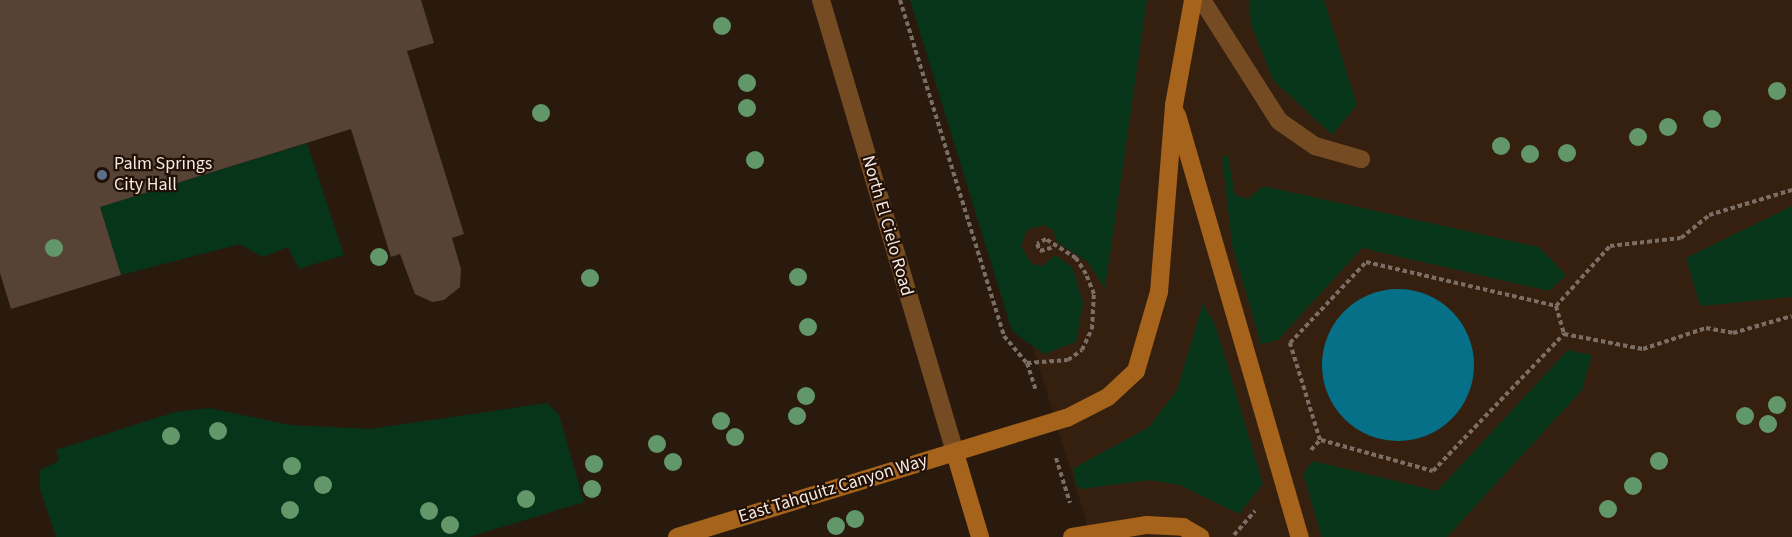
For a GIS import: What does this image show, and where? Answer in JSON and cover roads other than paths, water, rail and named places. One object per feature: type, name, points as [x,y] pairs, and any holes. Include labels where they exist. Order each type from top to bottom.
[{"type":"street","name":"North El Cielo Road","points":[[821,0],[955,453]]},
{"type":"street","name":"East Tahquitz Canyon Way","points":[[677,537],[1067,418],[1108,397],[1136,371],[1160,292],[1174,105],[1193,0]]},
{"type":"street","points":[[1202,0],[1279,121],[1315,146],[1361,159]]},
{"type":"street","points":[[1174,105],[1300,537]]},
{"type":"street","points":[[955,453],[980,537]]},
{"type":"street","points":[[1072,537],[1147,525],[1183,527],[1200,537]]},
{"type":"water","points":[[1398,289],[1427,295],[1440,302],[1451,312],[1461,323],[1468,336],[1474,365],[1468,394],[1461,407],[1451,418],[1440,428],[1427,435],[1398,441],[1369,435],[1356,428],[1345,418],[1335,407],[1328,394],[1322,365],[1328,336],[1335,323],[1345,312],[1356,302],[1369,295]]},
{"type":"place","name":"Palm Springs City Hall","points":[[102,175]]}]
